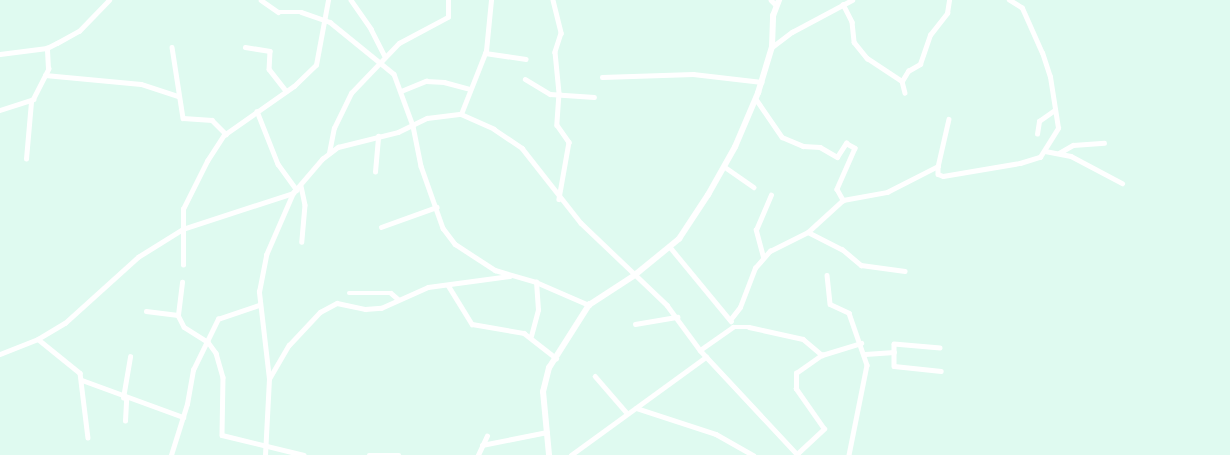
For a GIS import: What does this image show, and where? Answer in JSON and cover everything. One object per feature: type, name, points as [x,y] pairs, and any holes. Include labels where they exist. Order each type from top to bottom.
[{"type":"street","points":[[0,54],[48,48],[79,31],[109,0]]},
{"type":"street","points":[[261,0],[278,12],[301,12],[324,19],[342,30],[394,74],[412,126],[421,166],[444,228],[461,250],[482,263],[536,282],[589,305]]},
{"type":"street","points":[[183,265],[185,204],[215,147],[226,134],[308,74],[319,58],[328,0]]},
{"type":"street","points":[[350,0],[384,55]]},
{"type":"street","points":[[329,153],[334,128],[345,102],[384,55],[406,38],[444,20],[450,12],[448,0]]},
{"type":"street","points":[[461,114],[485,54],[491,0]]},
{"type":"street","points":[[553,0],[561,28],[555,52],[559,96],[557,125],[568,142],[559,199]]},
{"type":"street","points":[[549,455],[543,384],[556,358],[589,305],[635,275],[670,247],[692,222],[725,167],[756,99],[772,47],[777,3],[771,0]]},
{"type":"street","points":[[772,47],[852,0]]},
{"type":"street","points":[[902,81],[908,71],[920,64],[930,34],[947,13],[949,0]]},
{"type":"street","points":[[949,120],[938,166],[938,174],[950,176],[1020,163],[1040,157],[1060,126],[1055,110],[1050,77],[1025,12],[1009,0]]},
{"type":"street","points":[[843,4],[852,22],[854,42],[867,58],[902,81],[905,93]]},
{"type":"street","points":[[172,46],[177,96],[183,118],[212,120],[226,134]]},
{"type":"street","points":[[245,47],[270,51],[268,69],[286,91]]},
{"type":"street","points":[[26,159],[31,102],[45,75],[49,62],[48,48]]},
{"type":"street","points":[[485,54],[526,59]]},
{"type":"street","points":[[602,77],[693,74],[762,82]]},
{"type":"street","points":[[45,75],[146,85],[177,96]]},
{"type":"street","points":[[525,79],[545,93],[559,96],[594,97]]},
{"type":"street","points":[[401,91],[417,83],[433,81],[470,89]]},
{"type":"street","points":[[756,99],[782,137],[803,146],[820,147],[837,157],[846,143],[855,148],[837,189],[843,200]]},
{"type":"street","points":[[0,110],[31,102]]},
{"type":"street","points":[[1037,134],[1039,121],[1055,110]]},
{"type":"street","points":[[256,111],[278,164],[297,189],[305,204],[302,242]]},
{"type":"street","points":[[265,455],[269,379],[259,305],[266,255],[297,189],[329,153],[351,142],[412,126],[427,118],[461,114],[516,143],[559,199],[677,317],[706,357],[798,455],[821,434],[824,426],[800,396],[794,377],[822,355],[861,343]]},
{"type":"street","points":[[375,172],[378,136]]},
{"type":"street","points":[[1059,153],[1073,145],[1104,143]]},
{"type":"street","points":[[1045,151],[1071,156],[1122,184]]},
{"type":"street","points":[[730,320],[740,307],[752,275],[763,257],[808,232],[843,200],[887,192],[938,166]]},
{"type":"street","points":[[725,167],[754,187]]},
{"type":"street","points":[[0,354],[38,339],[79,312],[145,252],[183,229],[297,189]]},
{"type":"street","points":[[763,257],[756,230],[771,195]]},
{"type":"street","points":[[381,227],[437,207]]},
{"type":"street","points":[[808,232],[842,250],[861,265],[905,271]]},
{"type":"street","points":[[670,247],[730,320],[733,327]]},
{"type":"street","points":[[269,379],[289,345],[330,305],[344,303],[373,309],[428,287],[513,275]]},
{"type":"street","points":[[827,275],[830,304],[849,313],[865,354],[866,378],[849,455]]},
{"type":"street","points":[[182,282],[178,315],[184,328],[208,342],[223,371],[222,435],[267,444],[304,455]]},
{"type":"street","points":[[531,336],[538,310],[536,282]]},
{"type":"street","points":[[448,285],[472,324],[531,336],[556,358]]},
{"type":"street","points":[[349,293],[391,293],[398,299]]},
{"type":"street","points":[[171,455],[183,418],[192,370],[220,317],[259,305]]},
{"type":"street","points":[[146,311],[178,315]]},
{"type":"street","points":[[635,324],[677,317]]},
{"type":"street","points":[[700,350],[733,327],[763,328],[803,339],[822,355]]},
{"type":"street","points":[[38,339],[75,367],[82,380],[88,438]]},
{"type":"street","points":[[940,348],[894,344],[894,366],[941,371]]},
{"type":"street","points":[[865,354],[894,352]]},
{"type":"street","points":[[125,421],[125,398],[130,357]]},
{"type":"street","points":[[571,455],[706,357]]},
{"type":"street","points":[[595,376],[628,413]]},
{"type":"street","points":[[82,380],[125,398],[183,418]]},
{"type":"street","points":[[636,408],[716,434],[753,455]]},
{"type":"street","points":[[482,446],[547,432]]},
{"type":"street","points":[[478,455],[487,436]]},
{"type":"street","points":[[369,455],[398,455]]}]
